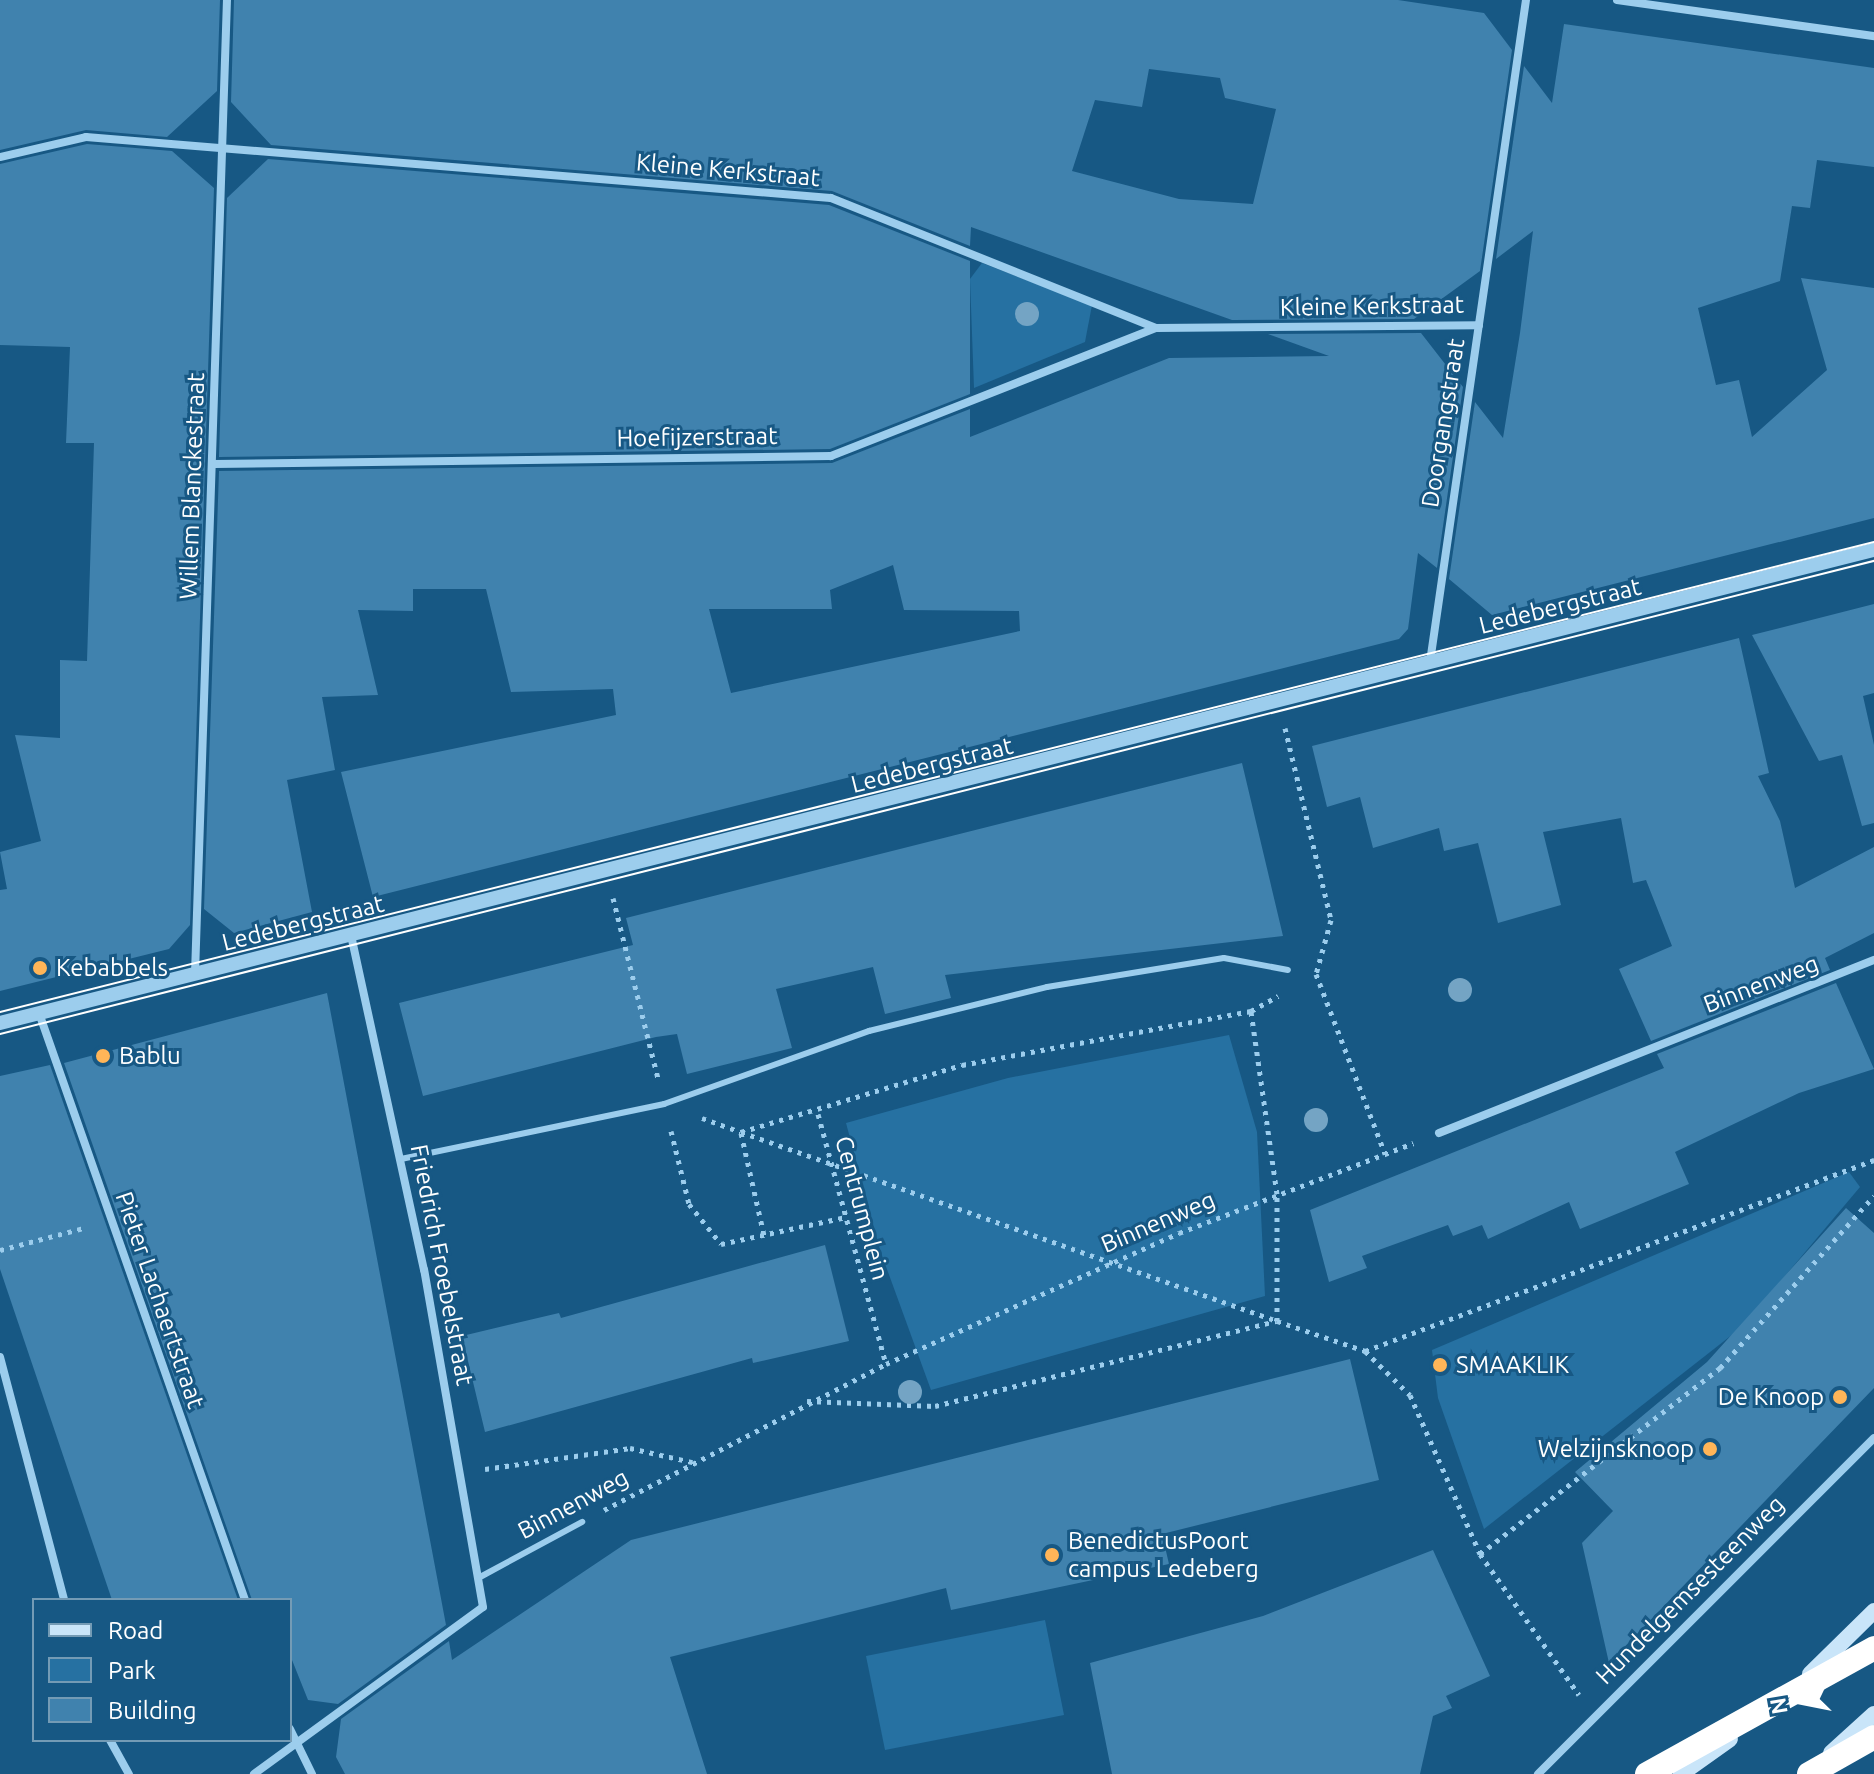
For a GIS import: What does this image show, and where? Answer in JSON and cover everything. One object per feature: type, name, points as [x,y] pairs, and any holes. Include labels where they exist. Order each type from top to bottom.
[{"type":"highway","points":[[1647,1774],[1874,1648]]},
{"type":"highway","points":[[1806,1774],[1874,1737]]},
{"type":"main road","points":[[1681,1774],[1851,1641],[1874,1611]]},
{"type":"main road","points":[[1806,1774],[1874,1714]]},
{"type":"street","name":"Willem Blanckestraat","points":[[195,974],[227,0]]},
{"type":"street","name":"Doorgangstraat","points":[[1430,662],[1526,0]]},
{"type":"street","points":[[1617,0],[1874,36]]},
{"type":"street","name":"Kleine Kerkstraat","points":[[0,157],[86,137],[831,198],[1156,328],[1479,325]]},
{"type":"street","name":"Hoefijzerstraat","points":[[214,464],[831,456],[1156,328]]},
{"type":"street","name":"Ledebergstraat","points":[[0,1023],[1874,550]]},
{"type":"street","name":"Friedrich Froebelstraat","points":[[296,1747],[483,1607],[482,1576],[424,1270],[351,933]]},
{"type":"street","name":"Binnenweg","points":[[1439,1133],[1874,960]]},
{"type":"street","name":"Pieter Lachaertstraat","points":[[39,1013],[244,1598]]},
{"type":"street","points":[[0,1357],[63,1598]]},
{"type":"street","name":"Hundelgemsesteenweg","points":[[1538,1774],[1874,1438]]},
{"type":"street","points":[[292,1735],[312,1774]]},
{"type":"street","points":[[111,1742],[129,1774]]},
{"type":"street","points":[[254,1774],[296,1747]]},
{"type":"lane","points":[[401,1159],[664,1104],[869,1031],[1047,987],[1224,958],[1288,970]]},
{"type":"lane","name":"Binnenweg","points":[[482,1576],[582,1522]]},
{"type":"path","points":[[1279,700],[1331,920],[1316,974],[1385,1154]]},
{"type":"path","points":[[606,869],[689,1204],[721,1244],[846,1217]]},
{"type":"path","points":[[817,1114],[962,1065],[1251,1011],[1277,1194],[1277,1321]]},
{"type":"path","name":"Centrumplein","points":[[741,1132],[817,1114],[886,1364]]},
{"type":"path","points":[[717,1124],[1365,1351],[1410,1395],[1480,1554],[1596,1719]]},
{"type":"path","points":[[741,1132],[764,1235]]},
{"type":"path","name":"Binnenweg","points":[[582,1522],[807,1401],[886,1364],[1112,1263],[1277,1194],[1439,1133]]},
{"type":"path","points":[[1365,1351],[1874,1160]]},
{"type":"path","points":[[1480,1554],[1720,1368],[1874,1196]]},
{"type":"path","points":[[0,1250],[110,1220]]},
{"type":"path","points":[[807,1401],[935,1406],[1277,1321]]},
{"type":"path","points":[[463,1474],[630,1448],[693,1462]]},
{"type":"green space","points":[[982,263],[1092,305],[1085,342],[974,388],[970,279]]},
{"type":"green space","points":[[1229,1035],[1257,1132],[1265,1296],[931,1390],[880,1250],[846,1123],[1008,1078]]},
{"type":"green space","points":[[1849,1172],[1860,1187],[1742,1327],[1484,1529],[1438,1398],[1432,1350]]},
{"type":"green space","points":[[1045,1620],[1064,1715],[885,1750],[866,1656]]},
{"type":"building","points":[[0,0],[220,0],[217,91],[167,137],[86,130],[0,150]]},
{"type":"building","points":[[234,0],[1398,0],[1484,13],[1512,50],[1480,271],[1414,319],[1232,320],[971,227],[970,246],[832,191],[271,145],[231,102]],"holes":[[[1149,69],[1220,78],[1225,98],[1276,109],[1253,204],[1179,199],[1072,171],[1095,100],[1142,107]]]},
{"type":"building","points":[[1564,24],[1874,68],[1874,167],[1817,160],[1810,208],[1792,206],[1780,281],[1698,308],[1716,385],[1739,380],[1752,437],[1827,370],[1801,278],[1874,288],[1874,518],[1492,615],[1449,579],[1475,402],[1503,438],[1520,333],[1533,231],[1496,259],[1524,66],[1552,103]]},
{"type":"building","points":[[87,144],[172,151],[214,188],[190,925],[169,949],[0,991],[0,890],[7,889],[0,852],[41,841],[15,735],[60,738],[60,660],[87,661],[94,443],[66,443],[70,347],[0,345],[0,164]]},
{"type":"building","points":[[268,159],[829,205],[970,261],[970,394],[830,449],[219,457],[227,198]]},
{"type":"building","points":[[1421,333],[1463,387],[1437,568],[1418,553],[1408,629],[1399,639],[373,897],[341,772],[616,715],[613,689],[511,692],[486,589],[413,589],[413,611],[358,610],[378,695],[322,697],[335,770],[287,780],[312,912],[234,933],[204,909],[219,471],[832,463],[970,409],[970,437],[1169,358],[1329,356],[1268,334]],"holes":[[[893,565],[904,610],[1019,611],[1020,631],[731,693],[709,609],[832,609],[830,590]]]},
{"type":"building","points":[[1874,604],[1874,693],[1863,696],[1874,745],[1874,823],[1862,826],[1842,755],[1819,761],[1752,635]]},
{"type":"building","points":[[1739,638],[1769,773],[1758,776],[1780,821],[1795,888],[1874,847],[1874,933],[1825,958],[1830,970],[1651,1041],[1619,969],[1672,946],[1646,880],[1633,883],[1621,818],[1543,832],[1561,905],[1498,923],[1478,843],[1444,851],[1439,828],[1373,848],[1360,797],[1327,807],[1312,746]]},
{"type":"building","points":[[1242,763],[1283,936],[945,975],[951,998],[885,1014],[873,967],[776,989],[792,1048],[687,1074],[677,1034],[423,1096],[399,1003],[633,945],[626,918]]},
{"type":"building","points":[[1836,983],[1874,1069],[1799,1093],[1675,1152],[1689,1184],[1580,1229],[1569,1202],[1488,1239],[1482,1225],[1453,1236],[1448,1225],[1362,1256],[1367,1268],[1329,1282],[1310,1210],[1664,1068],[1657,1054]]},
{"type":"building","points":[[327,993],[446,1625],[338,1704],[308,1700],[292,1660],[292,1598],[251,1598],[64,1063]]},
{"type":"building","points":[[50,1065],[237,1598],[111,1598],[0,1269],[0,1076]]},
{"type":"building","name":"Welzijnsknoop","points":[[1846,1208],[1874,1233],[1874,1388],[1609,1663],[1582,1543],[1613,1511],[1575,1472],[1707,1362]]},
{"type":"building","points":[[825,1245],[849,1341],[753,1363],[752,1358],[485,1432],[462,1336],[559,1313],[561,1318]]},
{"type":"building","points":[[1350,1359],[1379,1480],[1162,1534],[1169,1564],[951,1610],[946,1588],[670,1657],[707,1774],[345,1774],[336,1757],[341,1719],[449,1641],[452,1660],[631,1540]]},
{"type":"building","points":[[1433,1550],[1490,1676],[1446,1696],[1452,1708],[1433,1716],[1420,1774],[1112,1774],[1090,1663],[1263,1616]]},
{"type":"tram line","points":[[0,1012],[1874,542]]},
{"type":"tram line","points":[[0,1034],[1874,561]]},
{"type":"place","name":"Kebabbels","points":[[40,968]]},
{"type":"place","name":"Bablu","points":[[103,1056]]},
{"type":"place","name":"SMAAKLIK","points":[[1440,1365]]},
{"type":"place","name":"De Knoop","points":[[1840,1397]]},
{"type":"place","name":"Welzijnsknoop","points":[[1710,1449]]},
{"type":"place","name":"BenedictusPoort campus Ledeberg","points":[[1052,1555]]}]
